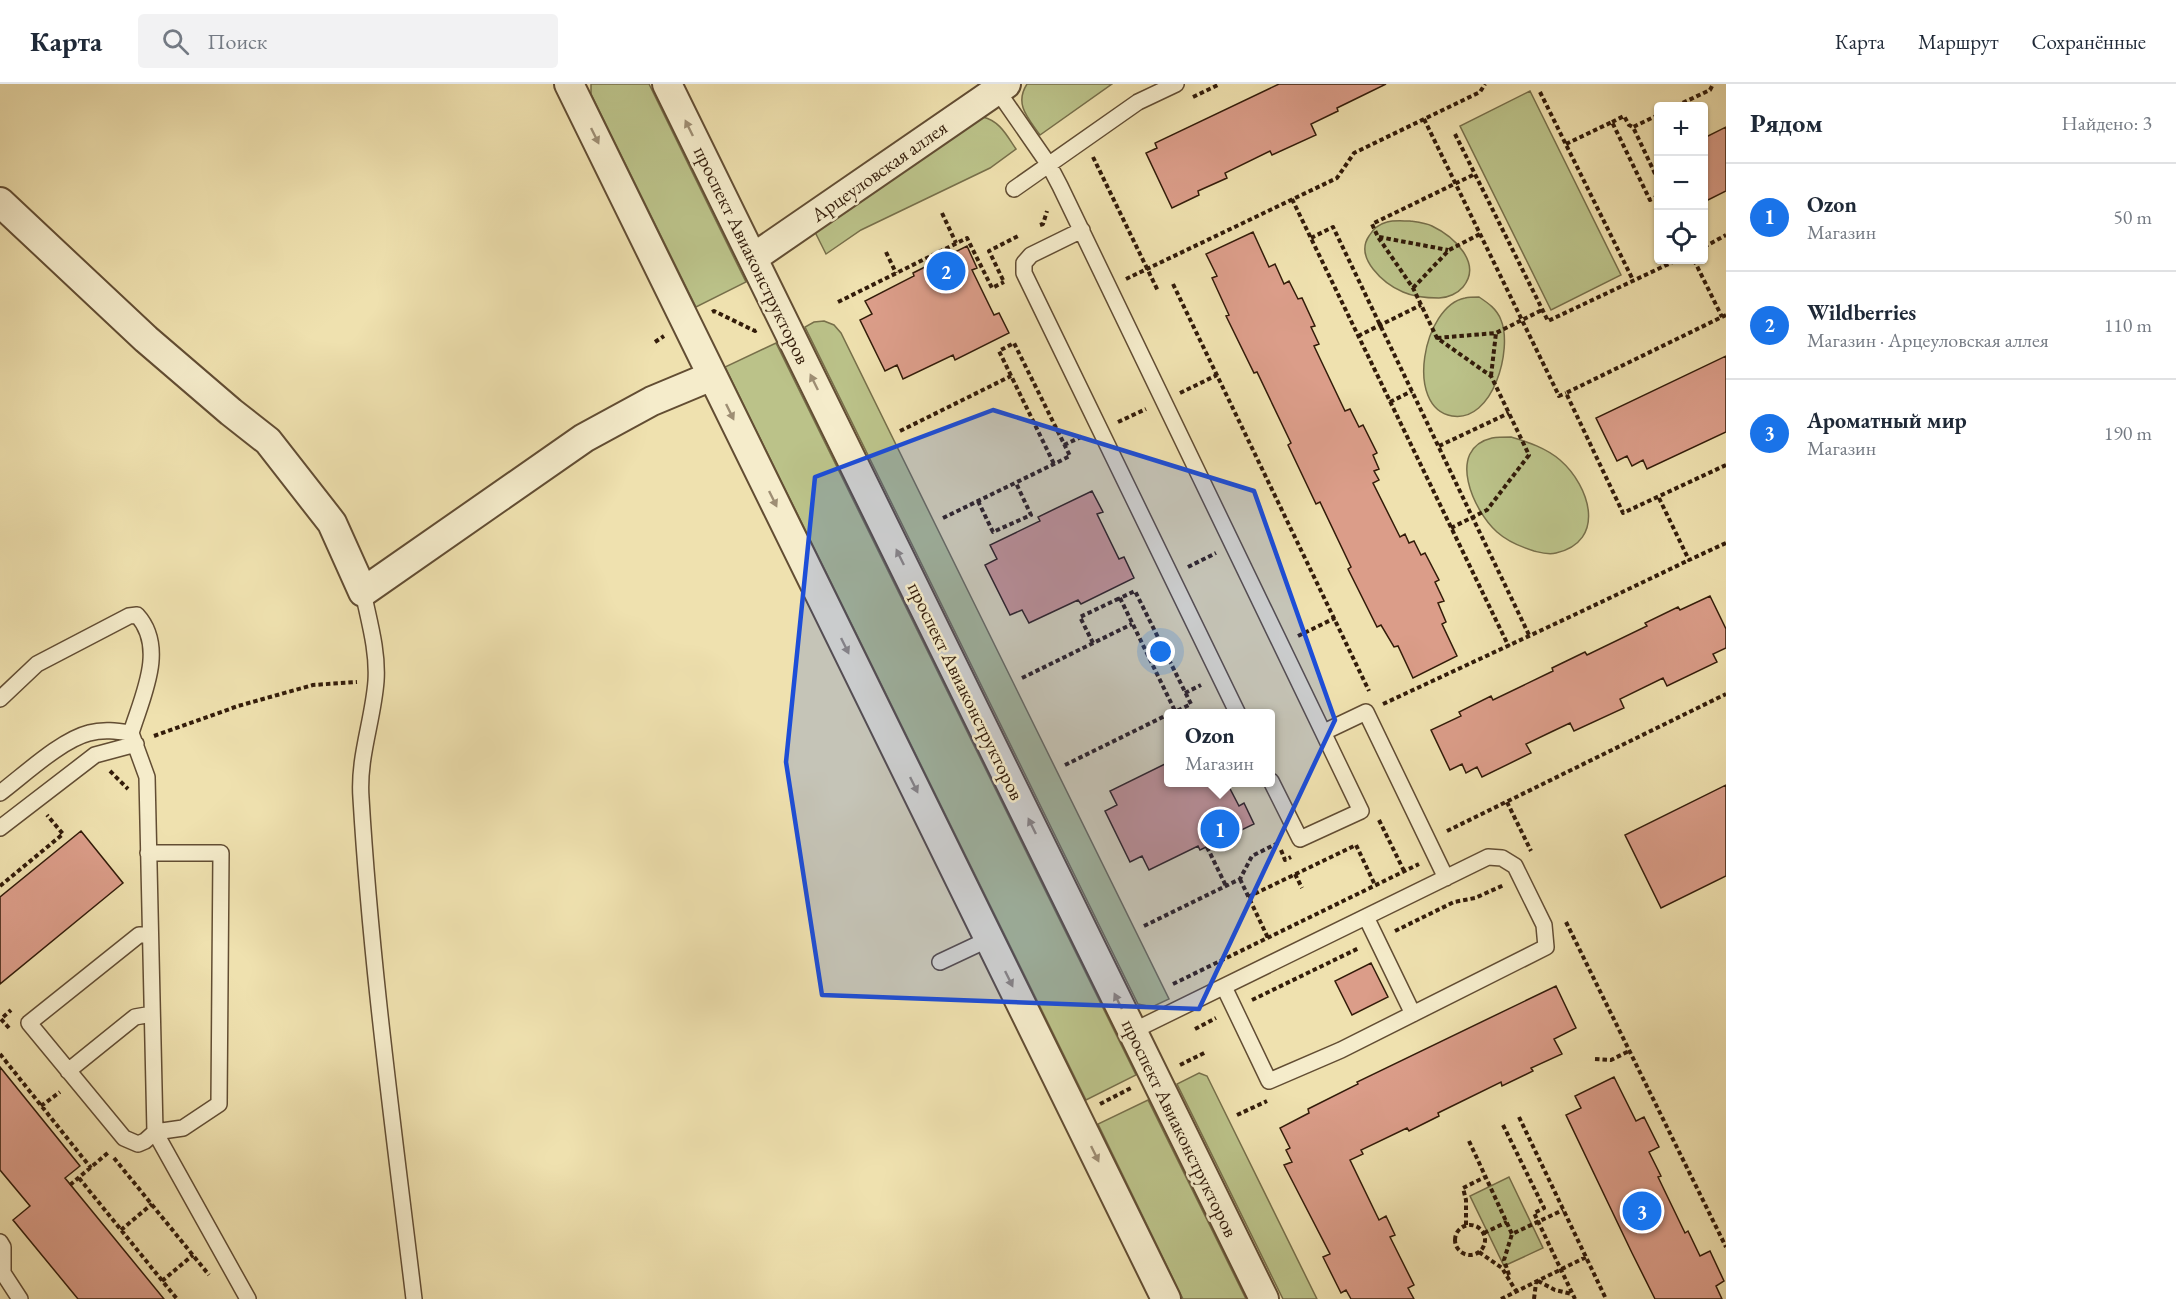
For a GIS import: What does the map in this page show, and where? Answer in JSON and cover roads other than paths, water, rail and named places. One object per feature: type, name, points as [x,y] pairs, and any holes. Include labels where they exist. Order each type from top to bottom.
[{"type":"street","points":[[569,84],[1166,1299]]},
{"type":"street","name":"проспект Авиаконструкторов","points":[[668,84],[1264,1299]]},
{"type":"street","name":"Арцеуловская аллея","points":[[753,258],[1001,87]]},
{"type":"street","points":[[0,202],[146,339],[268,441],[332,523],[363,592],[584,438],[652,401],[712,376]]},
{"type":"lane","points":[[1014,189],[1138,102],[1176,84]]},
{"type":"lane","points":[[1001,87],[1049,165],[1082,230],[1361,811],[1299,839],[1274,787]]},
{"type":"lane","points":[[1082,230],[1031,255],[1024,263],[1024,273],[1236,709]]},
{"type":"lane","points":[[363,592],[375,652],[376,681],[360,776],[364,853],[388,1102],[414,1299]]},
{"type":"lane","points":[[0,699],[37,664],[129,616],[137,615],[142,620],[151,643],[152,668],[133,738],[147,777],[155,1132],[248,1299]]},
{"type":"lane","points":[[1324,732],[1366,712],[1446,878]]},
{"type":"lane","points":[[0,793],[72,740],[90,732],[112,730],[133,738]]},
{"type":"lane","points":[[0,828],[95,755],[133,738]]},
{"type":"lane","points":[[148,853],[221,853],[219,1104],[183,1128],[155,1132],[138,1144],[124,1138],[28,1023],[139,935],[150,934]]},
{"type":"lane","points":[[1133,1031],[1488,857],[1502,858],[1515,866],[1544,925],[1546,947],[1341,1050],[1269,1081],[1224,987]]},
{"type":"lane","points":[[1366,917],[1413,1014]]},
{"type":"lane","points":[[940,962],[989,939]]},
{"type":"lane","points":[[68,1071],[135,1017],[152,1014]]},
{"type":"lane","points":[[0,1242],[3,1247],[3,1273],[20,1299]]},
{"type":"place","name":"Wildberries","points":[[946,271]]},
{"type":"place","name":"Ozon","points":[[1220,829]]},
{"type":"place","name":"Ароматный мир","points":[[1642,1211]]}]
